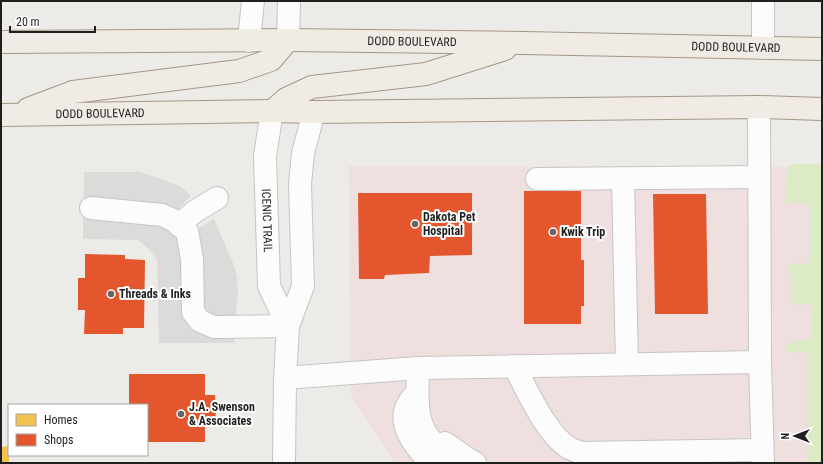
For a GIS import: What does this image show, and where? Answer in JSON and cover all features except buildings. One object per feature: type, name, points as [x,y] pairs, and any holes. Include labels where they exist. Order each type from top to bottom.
[{"type":"main road","name":"DODD BOULEVARD","points":[[1,42],[288,40],[822,49]]},
{"type":"main road","points":[[1,115],[35,107],[73,92],[239,71],[271,60],[288,40]]},
{"type":"main road","points":[[272,111],[286,99],[312,87],[426,74],[524,43]]},
{"type":"main road","name":"DODD BOULEVARD","points":[[1,115],[759,107],[822,109]]},
{"type":"street","points":[[249,41],[253,1]]},
{"type":"street","points":[[288,40],[289,1]]},
{"type":"street","points":[[763,1],[763,48]]},
{"type":"street","points":[[514,366],[543,419],[560,441],[570,449],[581,453],[763,456],[760,362],[759,107]]},
{"type":"street","name":"ICENIC TRAIL","points":[[272,111],[265,156],[269,286],[288,326]]},
{"type":"street","name":"ICENIC TRAIL","points":[[284,463],[285,378],[288,326],[304,286],[300,184],[302,153],[314,112]]},
{"type":"street","points":[[537,180],[759,177]]},
{"type":"street","points":[[623,179],[627,364]]},
{"type":"street","points":[[179,225],[194,212],[217,198]]},
{"type":"street","points":[[91,208],[162,215],[187,231],[192,259],[194,312],[200,321],[214,327],[288,326]]},
{"type":"street","points":[[285,378],[418,368],[760,362]]},
{"type":"street","points":[[418,368],[419,410],[424,430],[434,445],[453,463]]},
{"type":"street","points":[[418,391],[406,407],[405,420],[409,436],[417,448],[431,463]]},
{"type":"street","points":[[430,438],[446,443],[476,463]]},
{"type":"shaded area","points":[[572,1],[822,1],[822,2],[583,2]]},
{"type":"shaded area","points":[[349,166],[822,167],[821,463],[395,463],[351,396]]},
{"type":"shaded area","points":[[84,172],[140,172],[158,178],[181,187],[191,196],[179,208],[197,229],[214,219],[237,276],[238,289],[234,343],[159,343],[157,260],[149,249],[138,240],[83,239]]},
{"type":"green space","points":[[794,164],[822,164],[822,463],[808,463],[807,353],[789,352],[785,345],[796,341],[812,339],[811,305],[791,304],[790,264],[810,263],[810,204],[786,203],[787,167]]},
{"type":"place","name":"Dakota Pet Hospital","points":[[415,224]]},
{"type":"place","name":"Kwik Trip","points":[[553,232]]},
{"type":"place","name":"Threads & Inks","points":[[111,294]]},
{"type":"place","name":"J.A. Swenson & Associates","points":[[181,414]]}]
